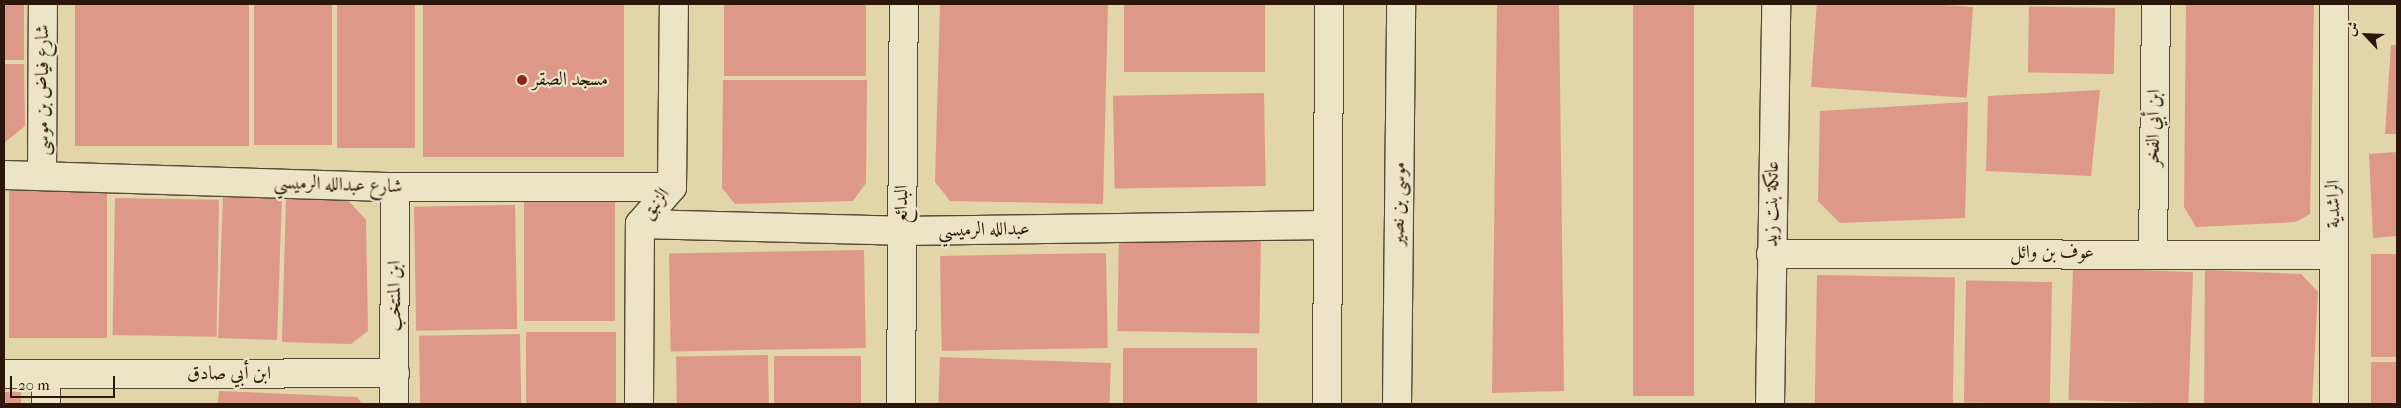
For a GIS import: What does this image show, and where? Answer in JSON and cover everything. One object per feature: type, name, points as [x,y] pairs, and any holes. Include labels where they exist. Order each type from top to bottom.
[{"type":"street","name":"شارع فياض بن موسى","points":[[42,176],[43,4]]},
{"type":"street","name":"الزنبق","points":[[639,404],[640,224],[672,187],[674,4]]},
{"type":"street","name":"البدائع","points":[[901,404],[904,4]]},
{"type":"street","points":[[1327,404],[1329,4]]},
{"type":"street","name":"موسى بن نصير","points":[[1397,404],[1401,4]]},
{"type":"street","name":"عاتكة بنت زيد","points":[[1770,404],[1776,4]]},
{"type":"street","name":"ابن أبي الفخر","points":[[2153,252],[2156,4]]},
{"type":"street","name":"الراشدية","points":[[2334,4],[2334,404]]},
{"type":"street","name":"شارع عبدالله الرميسي","points":[[4,175],[395,187],[672,187]]},
{"type":"street","name":"ابن المنتخب","points":[[394,404],[395,187]]},
{"type":"street","name":"عبدالله الرميسي","points":[[640,224],[901,231],[1328,225]]},
{"type":"street","name":"عوف بن وائل","points":[[1771,254],[2153,252],[2334,255]]},
{"type":"street","name":"ابن أبي صادق","points":[[4,374],[395,374]]},
{"type":"street","points":[[46,375],[46,404]]},
{"type":"building","points":[[4,4],[24,4],[24,60],[4,60]]},
{"type":"building","points":[[75,4],[249,4],[249,146],[75,146]]},
{"type":"building","points":[[254,4],[332,4],[332,145],[254,145]]},
{"type":"building","points":[[337,4],[415,4],[415,148],[337,148]]},
{"type":"building","name":"مسجد الصقر","points":[[423,4],[624,4],[624,157],[423,157]]},
{"type":"building","points":[[724,4],[866,4],[866,76],[724,76]]},
{"type":"building","points":[[940,4],[1108,4],[1103,204],[950,201],[935,182]]},
{"type":"building","points":[[1124,4],[1265,4],[1265,72],[1124,72]]},
{"type":"building","points":[[1497,4],[1559,4],[1564,391],[1492,393]]},
{"type":"building","points":[[1633,4],[1694,4],[1694,396],[1633,396]]},
{"type":"building","points":[[1817,4],[1930,4],[1973,7],[1967,98],[1811,87]]},
{"type":"building","points":[[2186,4],[2314,4],[2310,214],[2296,222],[2196,227],[2184,207]]},
{"type":"building","points":[[2029,6],[2115,8],[2114,74],[2028,72]]},
{"type":"building","points":[[2391,45],[2397,45],[2397,134],[2385,134]]},
{"type":"building","points":[[4,64],[24,64],[25,126],[4,143]]},
{"type":"building","points":[[723,80],[867,80],[866,183],[853,201],[735,204],[722,188]]},
{"type":"building","points":[[2100,90],[2091,176],[1986,171],[1988,96]]},
{"type":"building","points":[[1264,93],[1266,186],[1115,189],[1113,96]]},
{"type":"building","points":[[1968,102],[1965,218],[1840,223],[1818,201],[1820,111]]},
{"type":"building","points":[[2397,152],[2397,236],[2373,238],[2369,154]]},
{"type":"building","points":[[9,191],[107,191],[107,338],[9,338]]},
{"type":"building","points":[[223,196],[282,198],[277,340],[218,338]]},
{"type":"building","points":[[115,198],[219,200],[217,337],[113,335]]},
{"type":"building","points":[[286,198],[348,200],[366,220],[368,331],[351,344],[282,342]]},
{"type":"building","points":[[524,200],[615,200],[615,321],[524,321]]},
{"type":"building","points":[[515,205],[517,329],[416,331],[414,207]]},
{"type":"building","points":[[1119,236],[1261,238],[1259,333],[1117,331]]},
{"type":"building","points":[[864,250],[866,348],[671,351],[669,253]]},
{"type":"building","points":[[1106,253],[1108,348],[942,351],[940,256]]},
{"type":"building","points":[[2371,254],[2397,254],[2397,357],[2371,357]]},
{"type":"building","points":[[2073,268],[2193,272],[2188,404],[2068,400]]},
{"type":"building","points":[[2205,270],[2301,274],[2318,292],[2312,404],[2204,404]]},
{"type":"building","points":[[1817,275],[1955,277],[1953,404],[1815,404]]},
{"type":"building","points":[[1966,280],[2052,282],[2050,404],[1964,402]]},
{"type":"building","points":[[526,332],[616,332],[616,404],[526,404]]},
{"type":"building","points":[[520,334],[521,404],[420,404],[419,336]]},
{"type":"building","points":[[1123,348],[1257,348],[1257,404],[1123,404]]},
{"type":"building","points":[[768,355],[769,404],[677,404],[676,357]]},
{"type":"building","points":[[774,356],[861,356],[861,404],[774,404]]},
{"type":"building","points":[[940,357],[1111,363],[1109,404],[938,404]]},
{"type":"building","points":[[2371,362],[2397,362],[2397,404],[2371,404]]},
{"type":"building","points":[[219,391],[357,397],[362,404],[218,404]]},
{"type":"building","points":[[4,392],[21,392],[21,404],[4,404]]},
{"type":"place","name":"مسجد الصقر","points":[[522,80]]}]
